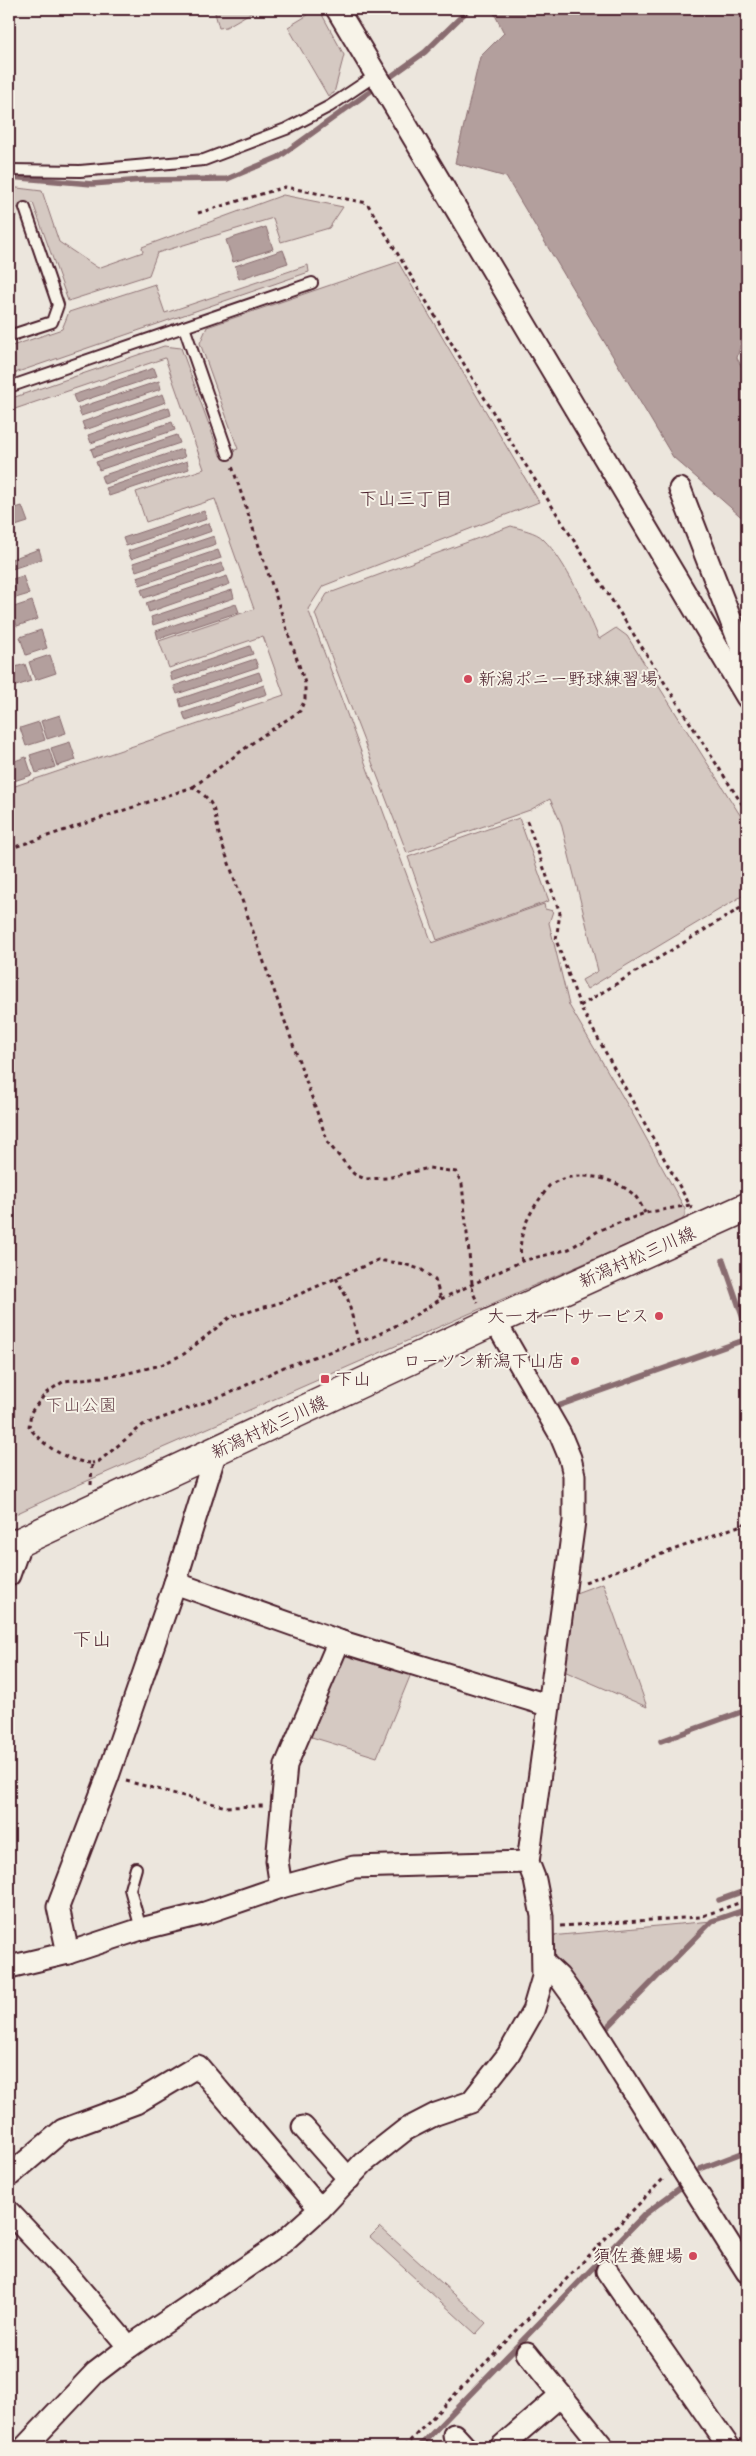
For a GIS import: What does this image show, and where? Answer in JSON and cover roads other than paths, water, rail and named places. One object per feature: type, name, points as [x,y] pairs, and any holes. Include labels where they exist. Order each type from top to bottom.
[{"type":"main road","name":"新潟村松三川線","points":[[15,1544],[492,1322],[695,1217],[747,1208]]},
{"type":"street","points":[[337,9],[747,697]]},
{"type":"street","points":[[680,489],[747,662]]},
{"type":"street","points":[[25,2447],[96,2373],[129,2347],[283,2242],[320,2209],[363,2163],[406,2130],[436,2114],[471,2102],[508,2055],[533,2011],[543,1977],[544,1963],[542,1927],[535,1880],[528,1862],[574,1512],[574,1475],[570,1458],[560,1434],[492,1322]]},
{"type":"street","points":[[68,1953],[58,1907],[108,1776],[175,1583],[216,1451]]},
{"type":"street","points":[[9,1575],[15,1544]]},
{"type":"street","points":[[175,1583],[339,1641],[547,1706]]},
{"type":"street","points":[[281,1887],[277,1861],[286,1764],[339,1641]]},
{"type":"street","points":[[9,1967],[68,1953],[141,1929],[205,1913],[281,1887],[354,1868],[528,1862]]},
{"type":"street","points":[[544,1963],[559,1978],[577,2002],[747,2272]]},
{"type":"street","points":[[9,2176],[63,2130],[136,2103],[198,2066],[320,2209]]},
{"type":"street","points":[[303,2127],[349,2179]]},
{"type":"street","points":[[9,2212],[61,2267],[129,2347]]},
{"type":"street","points":[[607,2270],[729,2447]]},
{"type":"street","points":[[527,2353],[603,2447]]},
{"type":"street","points":[[501,2447],[561,2395]]},
{"type":"lane","points":[[9,170],[80,171],[204,160],[286,129],[330,106],[376,75]]},
{"type":"lane","points":[[9,336],[52,322],[58,305],[25,208]]},
{"type":"lane","points":[[9,388],[312,283]]},
{"type":"lane","points":[[184,327],[228,454]]},
{"type":"lane","points":[[136,1868],[130,1889],[141,1929]]},
{"type":"waterway","points":[[9,177],[92,184],[143,180],[227,179],[279,157],[425,52],[469,9]]},
{"type":"waterway","points":[[723,1260],[747,1330]]},
{"type":"waterway","points":[[555,1407],[747,1339]]},
{"type":"waterway","points":[[661,1741],[747,1710]]},
{"type":"waterway","points":[[719,1900],[747,1890]]},
{"type":"waterway","points":[[604,2031],[712,1921],[747,1909]]},
{"type":"waterway","points":[[700,2169],[747,2151]]},
{"type":"waterway","points":[[419,2447],[645,2214],[681,2187]]},
{"type":"place","name":"新潟ポニー野球練習場","points":[[468,679]]},
{"type":"place","name":"大一オートサービス","points":[[659,1316]]},
{"type":"place","name":"ローソン新潟下山店","points":[[575,1361]]},
{"type":"place","name":"下山","points":[[325,1379]]},
{"type":"place","name":"須佐養鯉場","points":[[693,2256]]},
{"type":"district","name":"下山三丁目","points":[[406,498]]},
{"type":"district","name":"下山","points":[[92,1639]]},
{"type":"park label","name":"下山公園","points":[[81,1405]]}]
